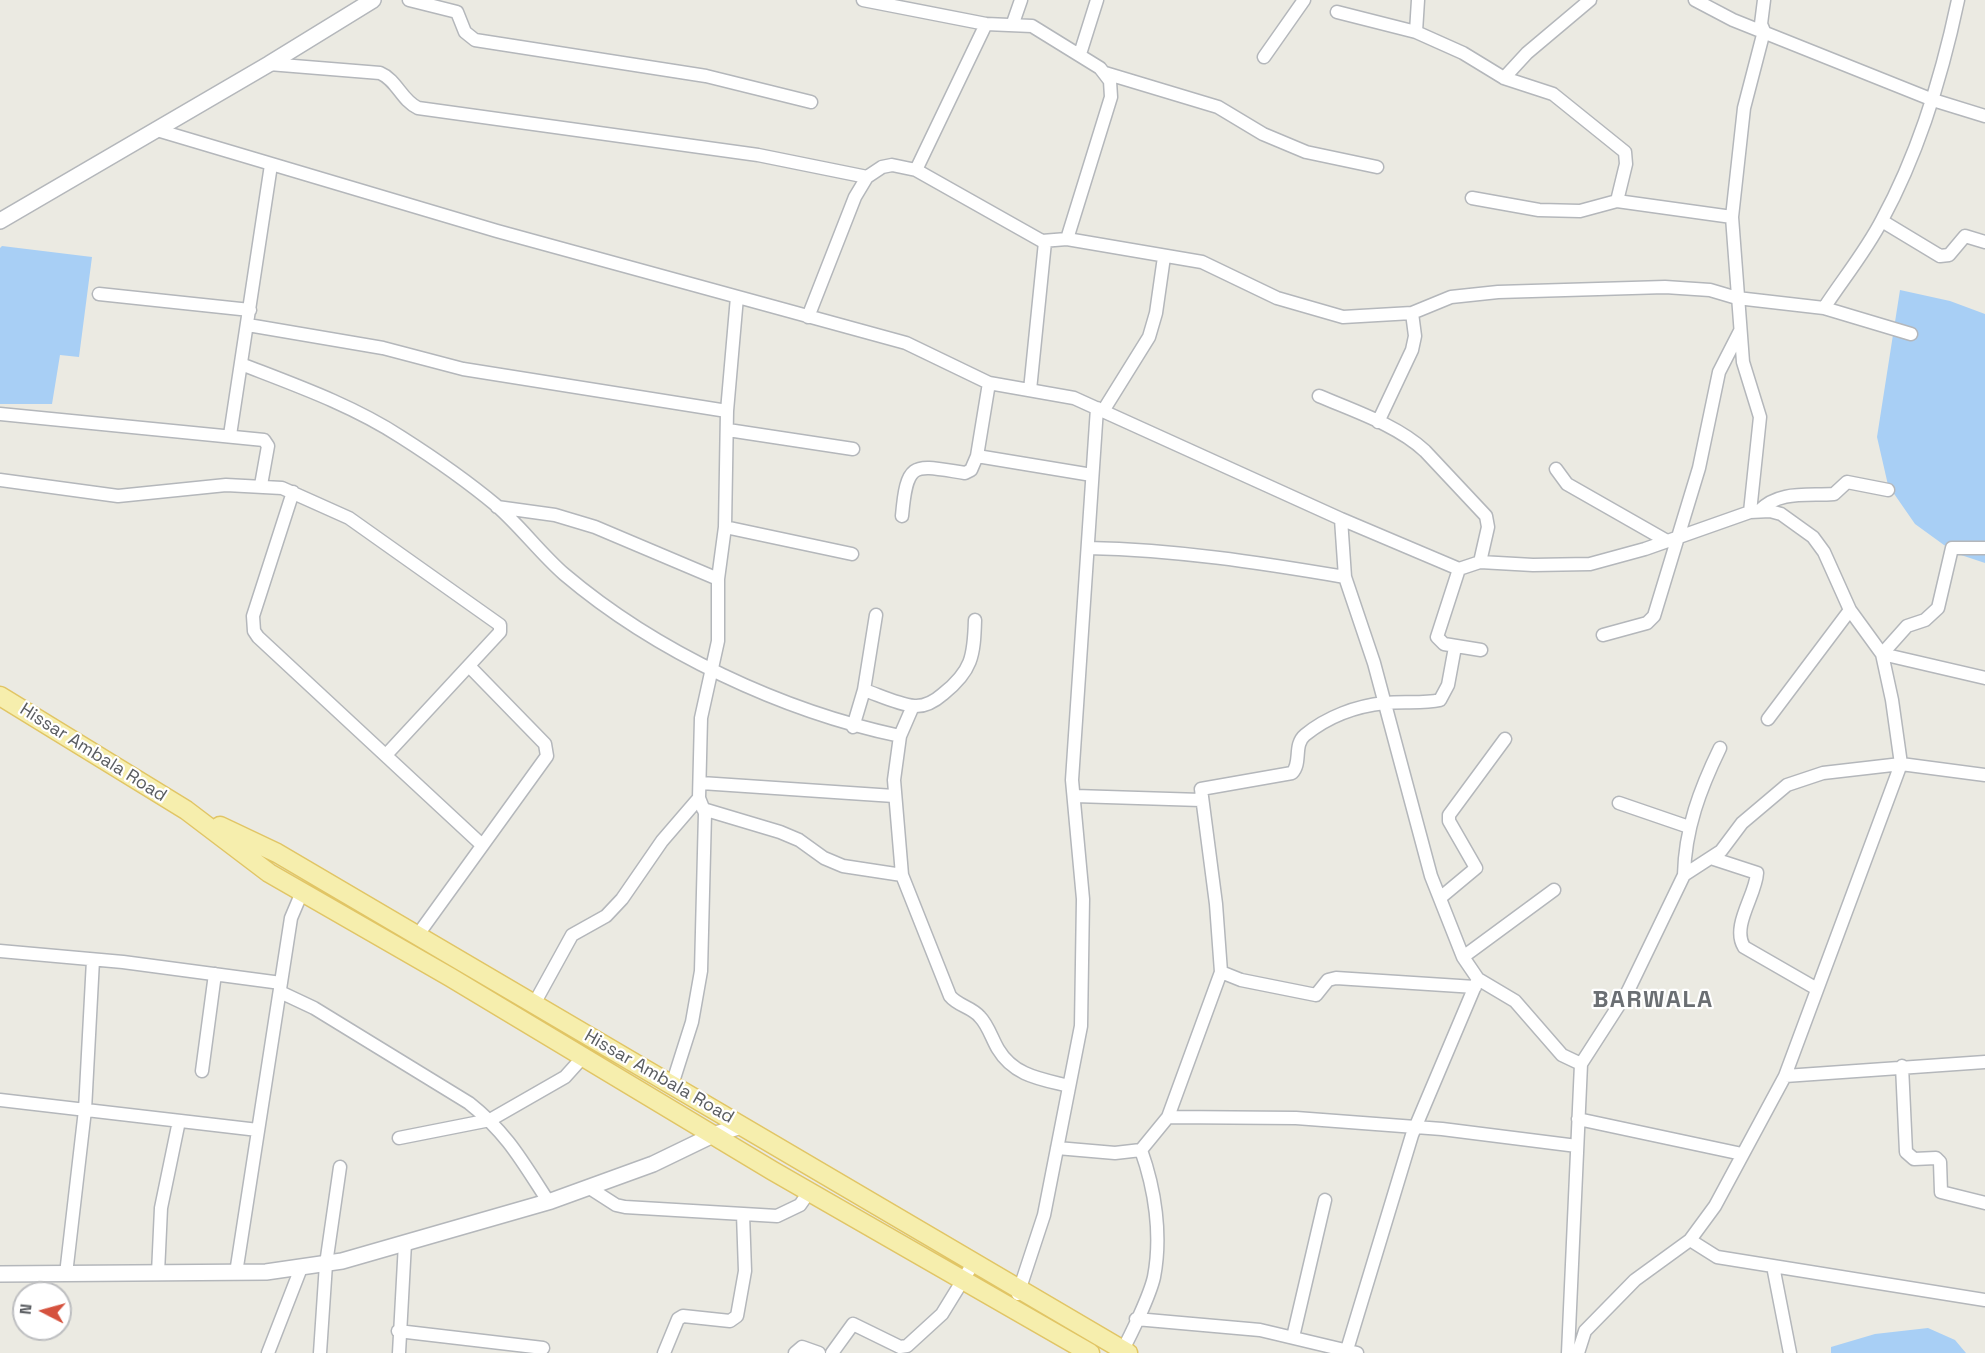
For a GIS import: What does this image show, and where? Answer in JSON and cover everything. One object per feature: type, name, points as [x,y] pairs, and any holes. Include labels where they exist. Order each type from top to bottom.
[{"type":"main road","name":"Hissar Ambala Road","points":[[0,696],[186,810],[269,873],[809,1192],[1014,1309],[1079,1350]]},
{"type":"main road","name":"Hissar Ambala Road","points":[[186,810],[277,853],[1124,1352]]},
{"type":"street","points":[[0,221],[269,64],[373,0]]},
{"type":"street","points":[[409,0],[457,12],[465,32],[475,40],[706,76],[811,102]]},
{"type":"street","points":[[863,0],[986,24],[1013,23],[1032,26],[1080,54],[1105,73],[1218,107],[1263,134],[1306,153],[1377,166]]},
{"type":"street","points":[[1013,23],[1021,0]]},
{"type":"street","points":[[1080,54],[1097,0]]},
{"type":"street","points":[[1264,57],[1304,0]]},
{"type":"street","points":[[1416,32],[1418,0]]},
{"type":"street","points":[[1504,78],[1527,53],[1590,0]]},
{"type":"street","points":[[1695,0],[1718,13],[1933,100],[1985,116]]},
{"type":"street","points":[[1755,512],[1760,417],[1743,362],[1732,217],[1744,108],[1764,31],[1761,24],[1764,0]]},
{"type":"street","points":[[1824,308],[1882,221],[1905,172],[1933,100],[1958,0]]},
{"type":"street","points":[[1337,12],[1416,32],[1463,53],[1504,78],[1559,97],[1625,152],[1626,164],[1617,201]]},
{"type":"street","points":[[916,170],[986,24]]},
{"type":"street","points":[[269,64],[380,73],[389,77],[404,99],[418,108],[746,153],[867,177]]},
{"type":"street","points":[[1068,239],[1111,97],[1110,81],[1105,73]]},
{"type":"street","points":[[156,130],[271,165],[906,343],[989,383],[1074,398],[1341,519],[1459,569],[1480,562],[1533,565],[1590,564],[1755,512],[1768,503],[1789,496],[1834,494],[1847,482],[1888,489]]},
{"type":"street","points":[[230,435],[271,165]]},
{"type":"street","points":[[808,317],[855,197],[867,177],[882,166],[892,165],[916,170],[1045,242],[1068,239],[1213,266],[1277,298],[1343,317],[1412,313],[1451,297],[1520,290],[1665,287],[1710,290],[1737,298],[1824,308],[1911,334]]},
{"type":"street","points":[[1472,198],[1539,210],[1580,211],[1617,201],[1732,217]]},
{"type":"street","points":[[1882,221],[1940,256],[1950,255],[1965,236],[1985,242]]},
{"type":"street","points":[[1030,390],[1045,242]]},
{"type":"street","points":[[1014,1309],[1044,1215],[1081,1026],[1083,899],[1072,780],[1092,475],[1100,409],[1149,337],[1156,313],[1164,257]]},
{"type":"street","points":[[99,294],[250,310]]},
{"type":"street","points":[[672,1084],[692,1022],[701,971],[701,712],[719,633],[718,579],[725,527],[727,411],[737,297]]},
{"type":"street","points":[[1378,422],[1412,350],[1415,336],[1412,313]]},
{"type":"street","points":[[248,325],[383,348],[463,369],[727,411]]},
{"type":"street","points":[[1603,635],[1652,619],[1672,540],[1699,468],[1719,372],[1740,331]]},
{"type":"street","points":[[241,364],[306,389],[380,423],[442,465],[497,507],[564,574],[657,641],[712,671],[853,727],[900,736]]},
{"type":"street","points":[[902,516],[909,477],[915,469],[924,467],[967,473],[977,456],[989,383]]},
{"type":"street","points":[[1319,396],[1378,422],[1417,444],[1486,516],[1488,527],[1480,562]]},
{"type":"street","points":[[0,414],[264,440],[268,443],[261,485]]},
{"type":"street","points":[[728,430],[853,449]]},
{"type":"street","points":[[977,456],[1092,475]]},
{"type":"street","points":[[1556,469],[1567,484],[1672,540]]},
{"type":"street","points":[[0,480],[118,496],[226,485],[261,485],[293,492],[350,518],[500,625],[500,632],[386,755]]},
{"type":"street","points":[[293,492],[253,616],[254,631],[482,845]]},
{"type":"street","points":[[497,507],[555,515],[595,527],[718,579]]},
{"type":"street","points":[[1578,1353],[1586,1331],[1635,1280],[1690,1240],[1715,1206],[1785,1076],[1901,764],[1892,700],[1882,654],[1850,610],[1824,552],[1813,537],[1781,514],[1755,512]]},
{"type":"street","points":[[1341,519],[1345,577],[1374,663],[1431,876],[1463,957],[1477,983]]},
{"type":"street","points":[[725,527],[852,554]]},
{"type":"street","points":[[1088,548],[1154,549],[1214,555],[1345,577]]},
{"type":"street","points":[[1882,654],[1907,626],[1925,620],[1938,608],[1952,548],[1985,548]]},
{"type":"street","points":[[1459,569],[1437,634],[1440,642],[1455,647],[1481,650]]},
{"type":"street","points":[[1768,719],[1850,610]]},
{"type":"street","points":[[853,727],[864,690],[876,615]]},
{"type":"street","points":[[864,690],[913,706],[936,700],[964,676],[973,656],[975,620]]},
{"type":"street","points":[[1057,1148],[1115,1153],[1141,1150],[1168,1118],[1221,972],[1216,904],[1201,800],[1203,787],[1292,773],[1296,767],[1299,743],[1303,736],[1340,714],[1384,703],[1440,700],[1448,685],[1455,647]]},
{"type":"street","points":[[1882,654],[1934,668],[1985,678]]},
{"type":"street","points":[[417,936],[547,756],[548,749],[519,715],[469,666]]},
{"type":"street","points":[[913,706],[900,736],[894,796],[902,875],[950,996],[980,1016],[999,1052],[1016,1070],[1025,1075],[1069,1086]]},
{"type":"street","points":[[1440,898],[1476,867],[1449,820],[1449,815],[1505,739]]},
{"type":"street","points":[[1568,1353],[1581,1064],[1628,992],[1684,875],[1689,827],[1702,784],[1720,748]]},
{"type":"street","points":[[1684,875],[1724,848],[1742,823],[1787,785],[1822,773],[1901,764],[1985,775]]},
{"type":"street","points":[[701,783],[894,796]]},
{"type":"street","points":[[1075,796],[1201,800]]},
{"type":"street","points":[[701,803],[799,840],[824,858],[843,866],[902,875]]},
{"type":"street","points":[[534,1004],[572,935],[606,916],[622,899],[662,841],[701,803]]},
{"type":"street","points":[[1619,803],[1689,827]]},
{"type":"street","points":[[1711,858],[1757,873],[1742,924],[1740,937],[1744,947],[1817,988]]},
{"type":"street","points":[[1463,957],[1554,890]]},
{"type":"street","points":[[236,1273],[291,918],[302,892]]},
{"type":"street","points":[[0,951],[215,974],[281,988],[469,1103],[509,1140],[548,1202]]},
{"type":"street","points":[[66,1274],[85,1110],[93,960]]},
{"type":"street","points":[[1221,972],[1241,980],[1316,995],[1328,980],[1336,978],[1477,983],[1515,1001],[1562,1055],[1581,1064]]},
{"type":"street","points":[[202,1071],[215,974]]},
{"type":"street","points":[[1136,1319],[1260,1330],[1350,1352],[1414,1128],[1477,983]]},
{"type":"street","points":[[399,1138],[490,1120],[565,1077],[583,1057]]},
{"type":"street","points":[[1785,1076],[1902,1066],[1985,1062]]},
{"type":"street","points":[[1902,1066],[1906,1152],[1914,1159],[1936,1158],[1940,1162],[1941,1192],[1985,1203]]},
{"type":"street","points":[[0,1100],[258,1130]]},
{"type":"street","points":[[1168,1118],[1296,1118],[1577,1146]]},
{"type":"street","points":[[1578,1119],[1742,1154]]},
{"type":"street","points":[[158,1273],[161,1208],[179,1121]]},
{"type":"street","points":[[0,1275],[266,1272],[326,1264],[548,1202],[653,1164],[713,1135],[741,1125]]},
{"type":"street","points":[[1124,1352],[1154,1278],[1157,1234],[1152,1180],[1141,1150]]},
{"type":"street","points":[[320,1353],[326,1264],[340,1167]]},
{"type":"street","points":[[588,1187],[610,1202],[625,1207],[777,1216],[800,1205],[809,1192]]},
{"type":"street","points":[[1293,1337],[1325,1200]]},
{"type":"street","points":[[664,1353],[678,1318],[683,1316],[730,1321],[737,1316],[745,1270],[743,1214]]},
{"type":"street","points":[[1690,1240],[1717,1257],[1985,1300]]},
{"type":"street","points":[[399,1353],[398,1331],[405,1243]]},
{"type":"street","points":[[832,1353],[853,1324],[904,1348],[942,1314],[974,1262]]},
{"type":"street","points":[[1773,1266],[1790,1353]]},
{"type":"street","points":[[268,1353],[301,1268]]},
{"type":"street","points":[[1079,1350],[1081,1325]]},
{"type":"street","points":[[398,1331],[543,1348]]},
{"type":"street","points":[[913,1353],[918,1335]]},
{"type":"street","points":[[795,1353],[802,1347],[819,1353]]},
{"type":"water","points":[[2,246],[92,257],[79,357],[60,355],[52,404],[0,404],[0,248]]},
{"type":"water","points":[[1900,290],[1950,301],[1985,314],[1985,563],[1955,553],[1915,524],[1888,485],[1877,437]]},
{"type":"water","points":[[1928,1328],[1955,1340],[1966,1353],[1831,1353],[1831,1347],[1875,1334]]},
{"type":"district","name":"BARWALA","points":[[1653,1000]]}]
